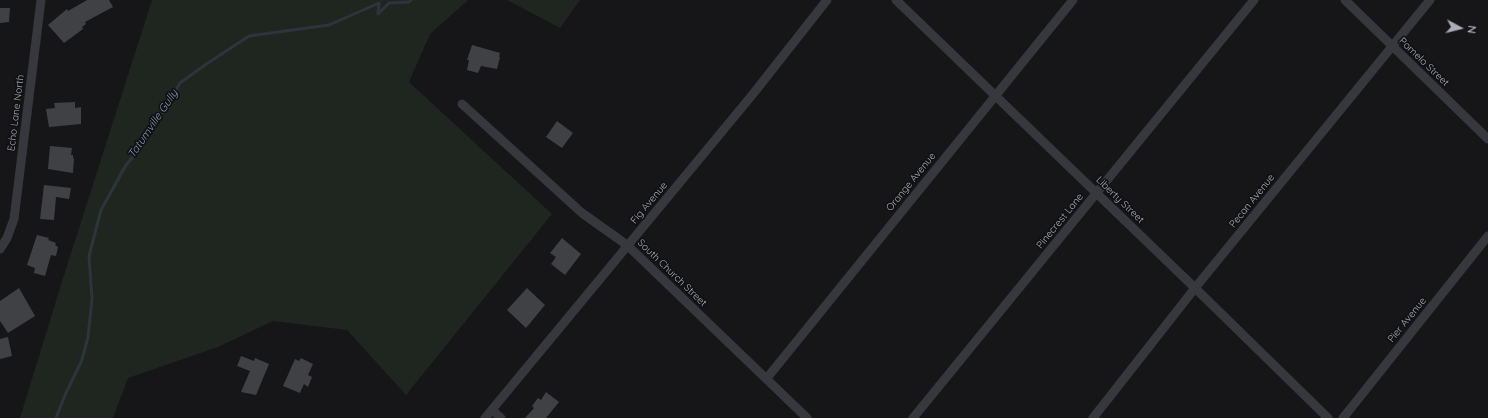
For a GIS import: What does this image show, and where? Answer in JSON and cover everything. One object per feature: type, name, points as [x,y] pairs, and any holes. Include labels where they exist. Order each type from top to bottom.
[{"type":"street","name":"Echo Lane North","points":[[0,249],[7,238],[14,219],[40,0]]},
{"type":"street","name":"Fig Avenue","points":[[485,418],[753,94],[827,0]]},
{"type":"street","name":"Liberty Street","points":[[896,0],[1328,418]]},
{"type":"street","name":"Orange Avenue","points":[[767,378],[1073,0]]},
{"type":"street","name":"Pinecrest Lane","points":[[913,418],[1254,0]]},
{"type":"street","name":"Pomelo Street","points":[[1345,0],[1488,139]]},
{"type":"street","name":"Pecan Avenue","points":[[1093,418],[1195,288],[1430,0]]},
{"type":"street","name":"South Church Street","points":[[462,104],[582,213],[628,245],[807,418]]},
{"type":"street","name":"Pier Avenue","points":[[1343,418],[1488,236]]},
{"type":"street","points":[[492,410],[500,418]]},
{"type":"shaded area","points":[[152,0],[468,0],[430,34],[409,82],[552,214],[406,395],[347,330],[273,321],[218,347],[128,378],[113,418],[20,418]]},
{"type":"shaded area","points":[[507,0],[580,0],[560,28]]},
{"type":"building","points":[[87,0],[109,0],[113,7],[85,22],[86,24],[82,27],[83,29],[64,43],[48,25],[67,9],[68,11]]},
{"type":"building","points":[[0,8],[10,8],[9,22],[0,23]]},
{"type":"building","points":[[472,45],[500,53],[497,69],[481,66],[478,73],[467,70],[469,60],[467,60]]},
{"type":"building","points":[[75,102],[75,108],[81,107],[81,124],[49,127],[46,109],[55,108],[54,103]]},
{"type":"building","points":[[557,121],[573,133],[562,148],[546,137]]},
{"type":"building","points":[[50,146],[72,148],[71,155],[73,155],[74,158],[73,173],[48,169]]},
{"type":"building","points":[[44,185],[71,188],[69,199],[56,197],[54,220],[40,219]]},
{"type":"building","points":[[37,235],[49,238],[48,240],[56,243],[55,245],[58,247],[56,256],[51,255],[45,276],[34,273],[35,268],[27,265]]},
{"type":"building","points":[[562,238],[581,254],[565,275],[551,264],[556,257],[550,253]]},
{"type":"building","points":[[19,288],[35,316],[8,333],[0,321],[0,301]]},
{"type":"building","points":[[527,288],[545,305],[526,328],[507,310]]},
{"type":"building","points":[[8,337],[12,356],[0,359],[0,339]]},
{"type":"building","points":[[241,356],[254,361],[255,358],[269,364],[256,395],[241,392],[250,371],[237,366]]},
{"type":"building","points":[[301,358],[313,364],[308,375],[312,377],[308,387],[304,384],[300,393],[283,386],[295,359],[299,361]]},
{"type":"building","points":[[546,392],[559,402],[546,418],[525,418],[534,408],[532,406],[538,398],[541,400]]},
{"type":"waterway","name":"Tatumville Gully","points":[[56,418],[82,360],[88,337],[92,299],[89,256],[101,210],[126,165],[142,146],[180,83],[249,36],[329,25],[379,3],[378,14],[389,3],[409,2],[411,0]]}]
